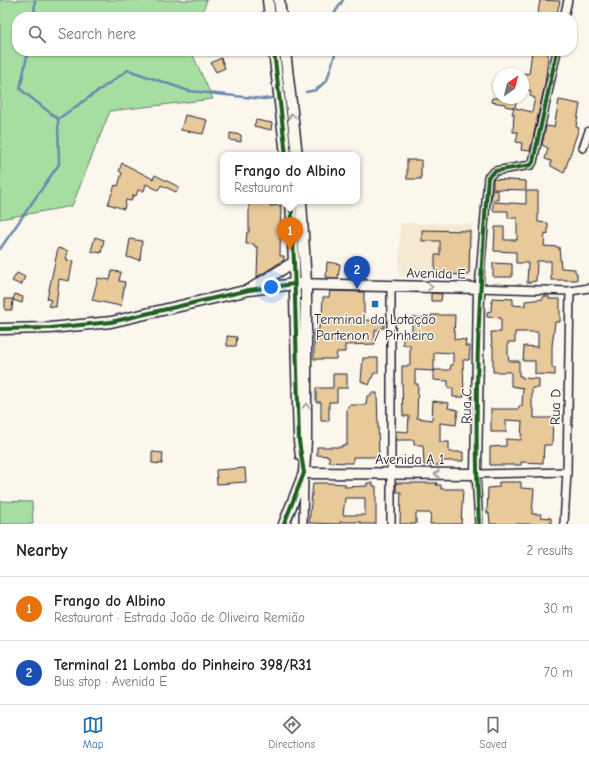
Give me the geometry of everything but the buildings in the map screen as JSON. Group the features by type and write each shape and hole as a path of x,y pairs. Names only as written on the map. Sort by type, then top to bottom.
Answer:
{"main road":[{"path":"268,0 269,12"},
{"path":"279,0 280,12"},
{"path":"275,56 286,152"},
{"path":"286,56 297,152"},
{"path":"291,204 299,441 304,473"},
{"path":"284,524 304,473 306,440 306,284 301,204"},
{"path":"294,262 302,266 306,284"},
{"path":"0,329 50,328 111,322 249,290 294,262"},
{"name":"Avenida E","path":"249,290 294,284 479,288"},
{"name":"Rua C","path":"476,474 479,288"},
{"name":"Avenida A 1","path":"304,473 476,474"}],"street":[{"path":"565,12 568,0"},
{"path":"479,288 488,177 495,171 531,165 533,162 556,56"},
{"path":"583,148 589,131"},
{"path":"391,287 391,524"},
{"name":"Avenida E","path":"479,288 570,290 589,288"},
{"name":"Rua D","path":"564,524 567,472 570,290"},
{"name":"Avenida A 1","path":"476,474 567,472"},
{"path":"303,524 304,473"},
{"name":"Rua C","path":"476,474 479,524"}],"shaded area":[{"path":"400,223 472,224 471,278 399,277"}],"green space":[{"path":"0,0 207,0 203,12 12,12 12,56 193,56 213,99 110,111 72,206 0,219"},
{"path":"0,501 32,502 33,524 0,524"}],"waterway":[{"path":"34,12 35,0"},
{"path":"335,12 343,0"},
{"path":"0,249 59,164 58,119 20,89 27,56"},
{"path":"306,92 316,90 327,80 334,56"},
{"path":"58,119 128,70 189,91 263,99 272,98"}],"cycle path":[{"path":"275,56 286,152"},
{"path":"479,524 477,481 478,350 488,177 495,171 531,165 533,162 556,56"},
{"path":"284,524 304,473 299,441 291,204"},
{"path":"0,329 50,328 111,322 249,290 294,284"}],"place":[{"name":"Frango do Albino","path":"290,250"},
{"name":"Terminal 21 Lomba do Pinheiro 398/R31","path":"357,289"},
{"name":"Terminal da Lotação Partenon / Pinheiro","path":"375,304"}]}
